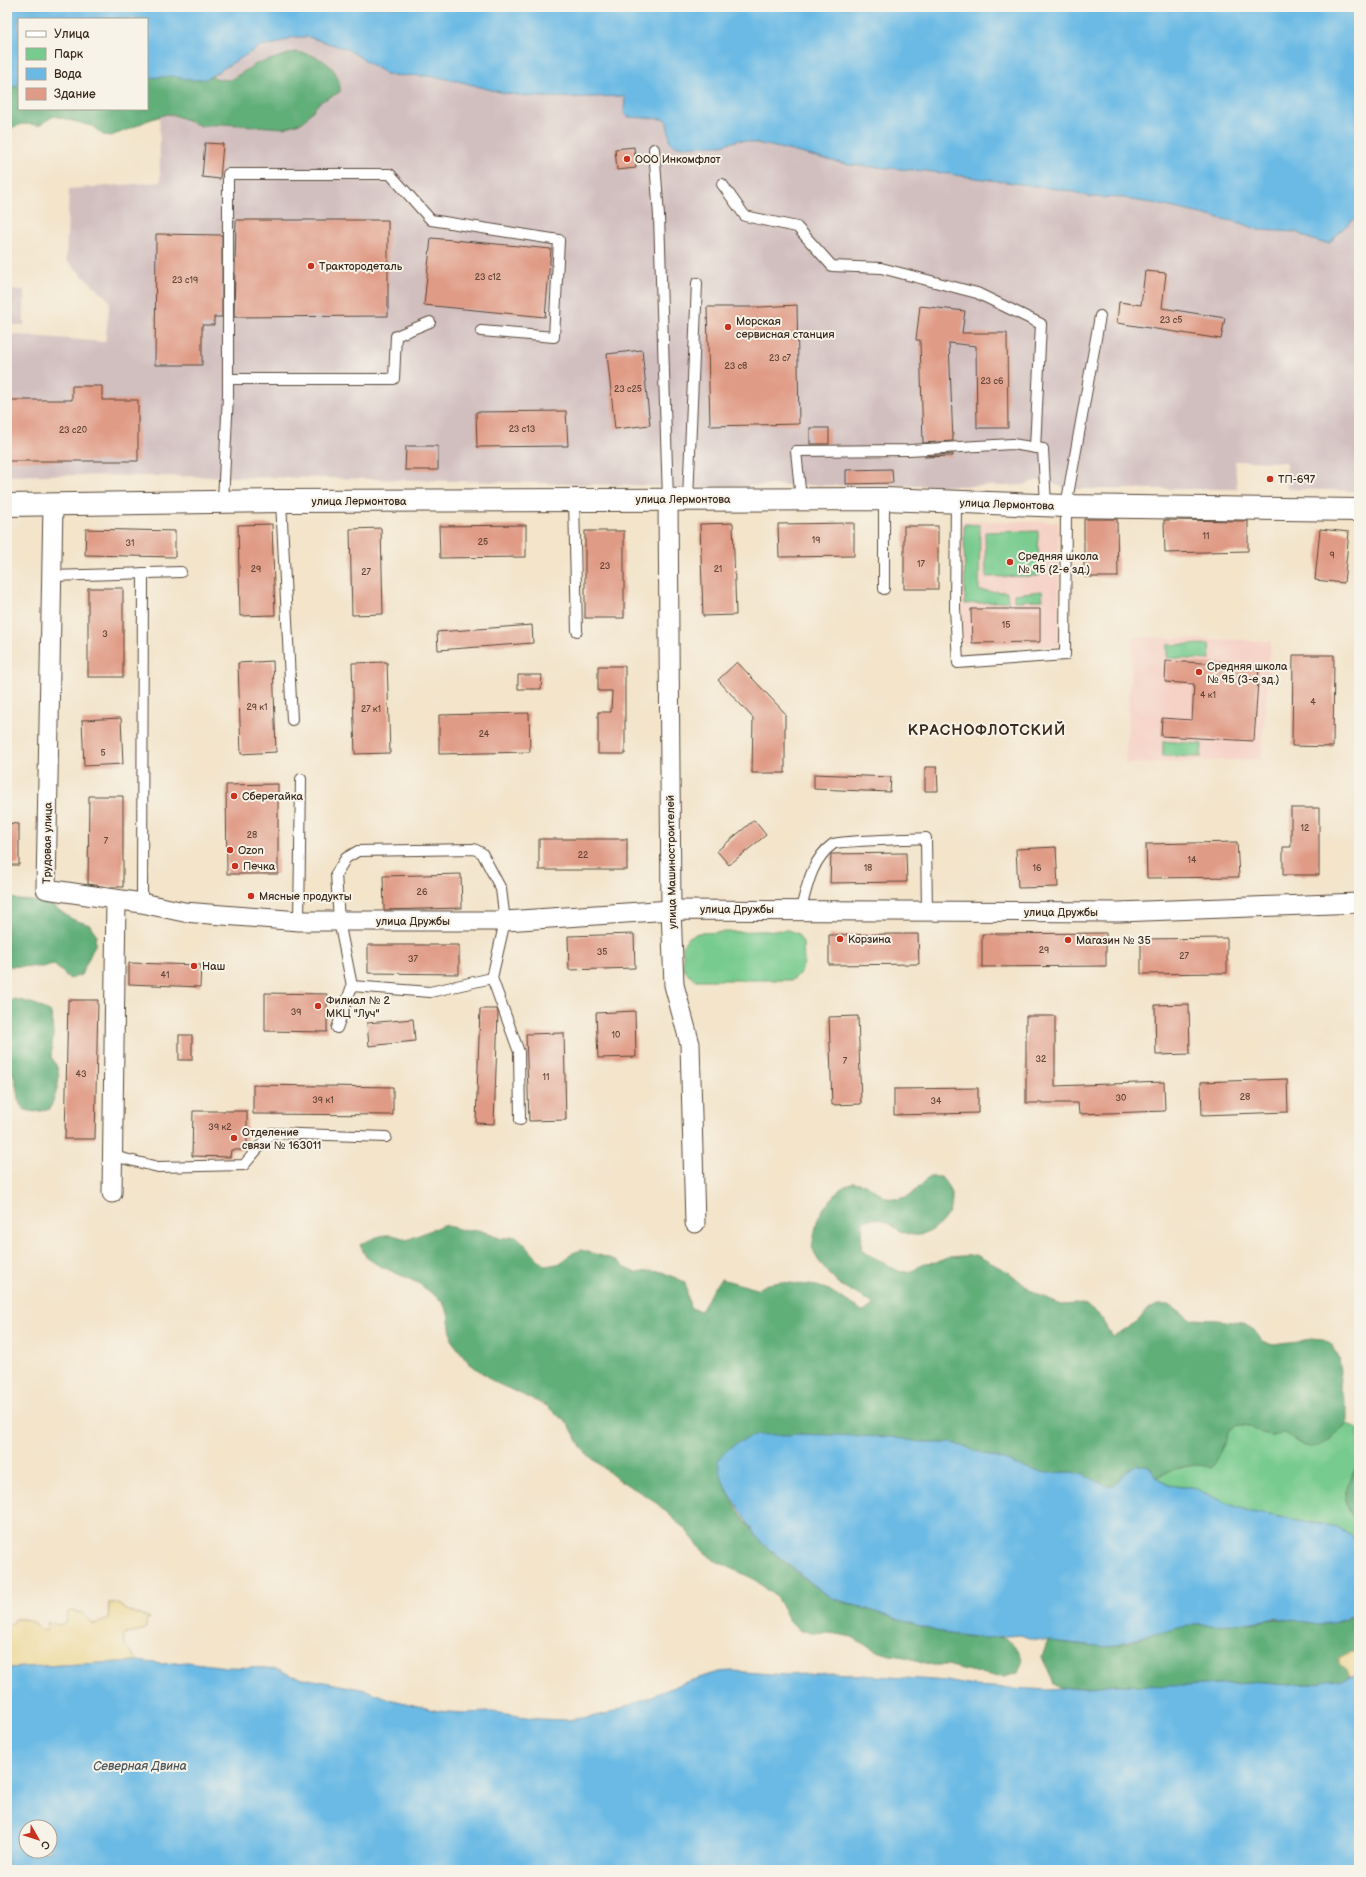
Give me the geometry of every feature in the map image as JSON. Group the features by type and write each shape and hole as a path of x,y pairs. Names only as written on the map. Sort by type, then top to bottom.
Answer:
{"street":[{"name":"улица Машиностроителей","path":"678,499 671,910 674,985 690,1044 695,1223"},
{"name":"улица Лермонтова","path":"7,505 281,501 801,499 1359,510"},
{"name":"Трудовая улица","path":"54,504 46,889 116,900"},
{"name":"улица Дружбы","path":"116,900 184,912 299,921 505,920 671,910 801,909 928,912 1119,912 1359,903"},
{"path":"112,1193 116,900"}],"lane":[{"path":"654,149 678,499"},
{"path":"223,502 228,379 228,174 390,174 430,220 559,240 554,337 482,331"},
{"path":"722,184 745,216 797,227 832,266 881,268 977,293 1041,324 1035,448"},
{"path":"678,499 697,283"},
{"path":"1056,505 1100,316"},
{"path":"228,379 394,379 396,336 430,322"},
{"path":"801,499 796,451 909,450 1012,444 1043,449 1056,505 1065,654 958,663 955,608 956,502"},
{"path":"574,500 577,631"},
{"path":"884,500 884,589"},
{"path":"281,501 292,720"},
{"path":"52,576 181,572"},
{"path":"142,573 142,904"},
{"path":"299,921 301,779"},
{"path":"801,909 808,880 820,857 835,843 926,838 928,912"},
{"path":"337,1028 352,986 339,921 336,874 346,858 358,851 474,849 482,853 502,889 505,920 492,978 519,1052 520,1120"},
{"path":"352,986 430,992 492,978"},
{"path":"113,1156 158,1167 244,1165 271,1133 386,1137"}],"shaded area":[{"path":"294,37 308,37 347,49 386,74 393,76 421,76 451,79 504,93 524,96 558,98 623,96 625,97 624,113 627,117 664,119 667,122 668,138 683,147 717,146 739,140 771,146 849,165 926,171 1071,191 1090,197 1125,198 1241,223 1259,230 1297,232 1310,239 1323,243 1330,243 1339,232 1359,215 1359,491 1287,489 1286,462 1235,461 1237,489 1078,489 1063,487 1038,480 1023,485 1008,486 767,485 676,488 667,486 330,478 50,475 7,476 7,334 105,342 110,301 66,260 69,189 160,182 159,76 217,73 261,46 275,44"},
{"path":"7,290 24,290 24,325 7,325"},
{"name":"Средняя школа № 95 (2-е зд.)","path":"961,521 1058,522 1059,646 962,645"},
{"name":"Средняя школа № 95 (3-е зд.)","path":"1133,637 1271,641 1261,759 1125,764"}],"green space":[{"path":"295,52 312,55 332,68 337,75 340,92 320,102 303,122 284,128 224,124 201,126 174,115 167,114 111,136 103,135 92,126 54,116 39,125 23,124 7,129 7,89 18,85 18,110 148,110 148,78 170,76 197,80 211,76 218,79 230,80 256,64"},
{"path":"964,524 980,525 979,591 1007,592 1008,601 965,604"},
{"path":"1038,531 1039,576 986,577 985,532"},
{"path":"1042,591 1043,600 1014,601 1014,594"},
{"path":"1209,644 1210,660 1167,658 1167,645"},
{"path":"1163,741 1202,744 1201,757 1163,756"},
{"path":"7,896 19,900 47,902 72,919 90,925 96,934 95,945 81,975 70,979 53,964 42,967 7,966"},
{"path":"789,930 798,934 803,943 804,963 800,974 792,980 696,980 688,975 683,966 683,945 688,937 698,933"},
{"path":"14,999 35,1004 51,1013 53,1034 51,1057 58,1070 59,1076 57,1089 50,1109 36,1112 27,1110 21,1106 18,1099 12,1072 7,1064 7,1003"},
{"path":"929,1177 941,1177 951,1192 952,1198 949,1212 940,1224 927,1233 914,1235 904,1232 878,1219 863,1221 861,1250 900,1272 913,1271 924,1263 937,1262 950,1257 976,1255 1010,1273 1029,1289 1051,1301 1062,1305 1076,1304 1088,1306 1098,1314 1113,1337 1138,1321 1146,1311 1157,1305 1169,1305 1191,1319 1242,1323 1254,1330 1262,1341 1273,1345 1298,1342 1310,1338 1323,1339 1333,1346 1339,1358 1341,1372 1339,1386 1347,1411 1347,1424 1323,1444 1317,1446 1305,1446 1284,1433 1272,1435 1260,1433 1250,1426 1237,1424 1228,1432 1224,1445 1212,1468 1197,1465 1184,1466 1157,1477 1149,1466 1127,1471 1114,1485 1107,1486 1071,1472 1047,1473 1022,1468 1010,1462 952,1443 926,1443 798,1434 773,1436 725,1486 742,1516 761,1541 791,1568 832,1598 942,1633 971,1637 1000,1637 1008,1640 1017,1648 1023,1660 1018,1673 1004,1677 989,1676 947,1665 933,1665 905,1657 890,1655 877,1651 852,1637 837,1634 800,1631 790,1621 776,1597 754,1579 714,1560 703,1551 685,1529 653,1500 616,1478 583,1450 569,1425 547,1406 494,1382 469,1363 452,1341 448,1313 442,1301 418,1283 378,1265 366,1257 360,1245 383,1235 400,1237 407,1240 443,1225 467,1231 479,1230 502,1239 516,1236 546,1266 562,1263 570,1254 581,1250 616,1260 626,1268 637,1273 650,1271 662,1272 685,1282 690,1308 701,1311 717,1283 721,1279 757,1289 767,1284 781,1282 817,1286 829,1290 864,1312 874,1304 837,1283 818,1260 812,1247 817,1221 823,1209 840,1189 853,1182 865,1184 886,1198 899,1199 911,1195"},
{"path":"1237,1424 1250,1426 1260,1433 1272,1435 1284,1433 1305,1446 1329,1441 1337,1431 1347,1424 1359,1428 1359,1459 1346,1500 1347,1508 1351,1516 1359,1524 1359,1542 1338,1527 1251,1512 1226,1503 1192,1487 1179,1487 1168,1484 1157,1477 1175,1469 1200,1464 1224,1445 1228,1432"},
{"path":"1359,1458 1359,1524 1351,1516 1347,1508 1346,1500 1349,1485"},
{"path":"1359,1611 1359,1652 1351,1652 1342,1665 1346,1668 1349,1677 1313,1684 1288,1685 1250,1682 1188,1686 1112,1685 1062,1689 1054,1684 1042,1657 1048,1640 1102,1646 1127,1643 1178,1627 1244,1624 1278,1619 1330,1623 1350,1618"}],"sand":[{"path":"109,1603 115,1603 128,1611 150,1618 146,1620 146,1628 138,1632 125,1634 123,1638 126,1646 138,1661 7,1668 7,1623 11,1624 15,1619 24,1619 32,1621 41,1630 47,1630 48,1622 59,1625 66,1622 67,1613 70,1611 82,1613 94,1624 108,1618"},
{"path":"1351,1652 1359,1652 1359,1674 1349,1677 1346,1668 1338,1663 1338,1658"}],"water":[{"path":"7,7 1359,7 1359,215 1339,232 1330,243 1323,243 1310,239 1297,232 1259,230 1241,223 1125,198 1090,197 1071,191 926,171 849,165 771,146 739,140 722,145 683,147 673,145 670,142 667,122 664,119 627,117 624,113 625,97 623,96 563,98 533,97 504,93 435,77 391,75 386,74 347,49 308,37 294,37 275,44 261,46 206,79 192,80 172,76 148,78 148,18 18,18 18,85 7,89"},
{"path":"798,1434 891,1437 926,1443 952,1443 1010,1462 1022,1468 1047,1473 1071,1472 1084,1475 1107,1486 1115,1485 1127,1471 1137,1464 1149,1466 1157,1477 1168,1484 1179,1487 1192,1487 1226,1503 1251,1512 1338,1527 1359,1542 1359,1611 1345,1619 1333,1623 1320,1624 1277,1618 1239,1624 1194,1625 1106,1647 1034,1639 1020,1635 985,1638 942,1633 832,1598 763,1544 754,1533 725,1486 720,1473 718,1460 731,1447 754,1436"},
{"name":"Северная Двина","path":"138,1661 162,1664 187,1662 226,1667 267,1668 281,1671 293,1676 366,1690 389,1699 438,1711 463,1713 492,1712 540,1719 567,1720 605,1715 686,1682 719,1672 732,1671 785,1675 834,1673 947,1681 973,1686 1049,1690 1112,1685 1188,1686 1250,1682 1288,1685 1313,1684 1359,1674 1359,1870 7,1870 7,1668"}],"building":[{"path":"205,143 223,144 220,179 202,177"},
{"path":"634,147 636,168 617,170 615,149"},
{"path":"236,220 388,220 388,316 234,317"},
{"path":"156,234 222,235 222,317 214,317 214,325 202,325 202,365 155,365"},
{"path":"431,238 551,249 545,317 424,305"},
{"path":"1145,271 1166,273 1162,308 1225,318 1221,339 1117,323 1119,302 1141,305"},
{"path":"797,305 799,424 710,426 707,307"},
{"path":"920,306 965,311 962,333 1007,333 1008,428 977,428 976,346 949,343 953,441 923,443 920,340 916,340"},
{"path":"642,350 650,425 615,429 607,354"},
{"path":"72,386 102,386 102,400 138,400 138,461 7,461 7,400 72,400"},
{"path":"566,411 568,446 477,447 476,412"},
{"path":"810,428 829,428 829,444 810,444"},
{"path":"406,446 438,446 438,470 405,470"},
{"path":"953,454 953,456 924,457 924,456"},
{"path":"892,469 893,483 846,484 846,470"},
{"path":"1084,519 1117,519 1118,577 1084,577"},
{"path":"1164,520 1248,521 1248,551 1165,553"},
{"path":"733,523 736,615 703,616 700,524"},
{"path":"854,523 854,556 779,557 778,524"},
{"path":"272,524 275,615 240,616 238,525"},
{"path":"526,525 526,557 440,558 439,526"},
{"path":"904,526 938,526 938,589 904,589"},
{"path":"381,528 383,614 352,615 350,529"},
{"path":"86,529 175,531 175,557 85,555"},
{"path":"1320,529 1349,532 1344,583 1315,580"},
{"path":"585,531 624,531 624,618 585,618"},
{"path":"88,588 123,588 123,677 88,677"},
{"path":"971,609 1040,609 1040,642 972,643"},
{"path":"532,625 533,643 438,650 437,632"},
{"path":"1293,655 1334,655 1333,747 1292,746"},
{"path":"273,661 276,752 241,754 238,663"},
{"path":"1166,661 1259,666 1254,741 1161,736 1162,718 1192,720 1194,684 1165,682"},
{"path":"387,662 390,753 355,754 352,663"},
{"path":"737,662 785,713 785,773 752,773 753,718 718,680"},
{"path":"598,666 625,666 625,754 598,754 598,712 611,712 612,691 598,691"},
{"path":"518,675 542,675 541,689 518,689"},
{"path":"529,713 530,752 439,754 439,715"},
{"path":"121,718 123,764 84,766 82,720"},
{"path":"925,767 937,767 938,791 925,791"},
{"path":"814,774 891,777 890,792 814,789"},
{"path":"278,784 278,874 227,874 226,785"},
{"path":"89,796 123,796 123,887 108,887 88,884"},
{"path":"1291,808 1319,808 1319,875 1283,875 1283,847 1291,847"},
{"path":"754,820 766,835 729,865 717,851"},
{"path":"7,823 19,824 19,865 7,865"},
{"path":"539,839 627,839 627,870 539,870"},
{"path":"1237,842 1239,877 1147,878 1146,844"},
{"path":"1056,847 1058,887 1018,888 1016,849"},
{"path":"906,853 907,882 830,883 831,854"},
{"path":"461,874 462,908 384,910 383,876"},
{"path":"1106,933 1106,966 982,967 982,934"},
{"path":"634,934 635,968 569,970 568,936"},
{"path":"918,934 919,964 829,965 829,935"},
{"path":"1227,938 1227,973 1141,974 1141,939"},
{"path":"368,945 459,945 459,974 368,973"},
{"path":"129,963 201,965 200,987 129,984"},
{"path":"265,993 327,994 327,1032 265,1031"},
{"path":"68,1000 98,1000 95,1139 65,1139"},
{"path":"1189,1004 1190,1054 1156,1055 1155,1005"},
{"path":"480,1009 497,1009 498,1013 494,1124 476,1123"},
{"path":"635,1011 636,1057 598,1058 596,1013"},
{"path":"858,1016 861,1104 832,1105 829,1017"},
{"path":"1026,1016 1055,1016 1055,1086 1164,1082 1165,1111 1079,1114 1078,1103 1026,1103"},
{"path":"413,1019 415,1041 369,1046 367,1023"},
{"path":"564,1033 566,1120 529,1121 526,1034"},
{"path":"179,1035 192,1035 192,1060 179,1060"},
{"path":"1287,1079 1288,1112 1202,1115 1201,1082"},
{"path":"253,1085 393,1087 393,1115 253,1114"},
{"path":"978,1088 978,1113 894,1115 894,1089"},
{"path":"193,1111 247,1111 247,1150 231,1150 230,1157 192,1156"}],"place":[{"name":"ООО Инкомфлот","path":"627,159"},
{"name":"Трактородеталь","path":"311,266"},
{"name":"Морская сервисная станция","path":"728,327"},
{"name":"ТП-697","path":"1270,479"},
{"name":"Средняя школа № 95 (2-е зд.)","path":"1010,562"},
{"name":"Средняя школа № 95 (3-е зд.)","path":"1199,672"},
{"name":"Сберегайка","path":"234,796"},
{"name":"Ozon","path":"230,850"},
{"name":"Печка","path":"235,866"},
{"name":"Мясные продукты","path":"251,896"},
{"name":"Корзина","path":"840,939"},
{"name":"Магазин № 35","path":"1068,940"},
{"name":"Наш","path":"194,966"},
{"name":"Филиал № 2 МКЦ \"Луч\"","path":"318,1006"},
{"name":"Отделение связи № 163011","path":"234,1138"}],"district":[{"name":"КРАСНОФЛОТСКИЙ","path":"987,730"}]}
